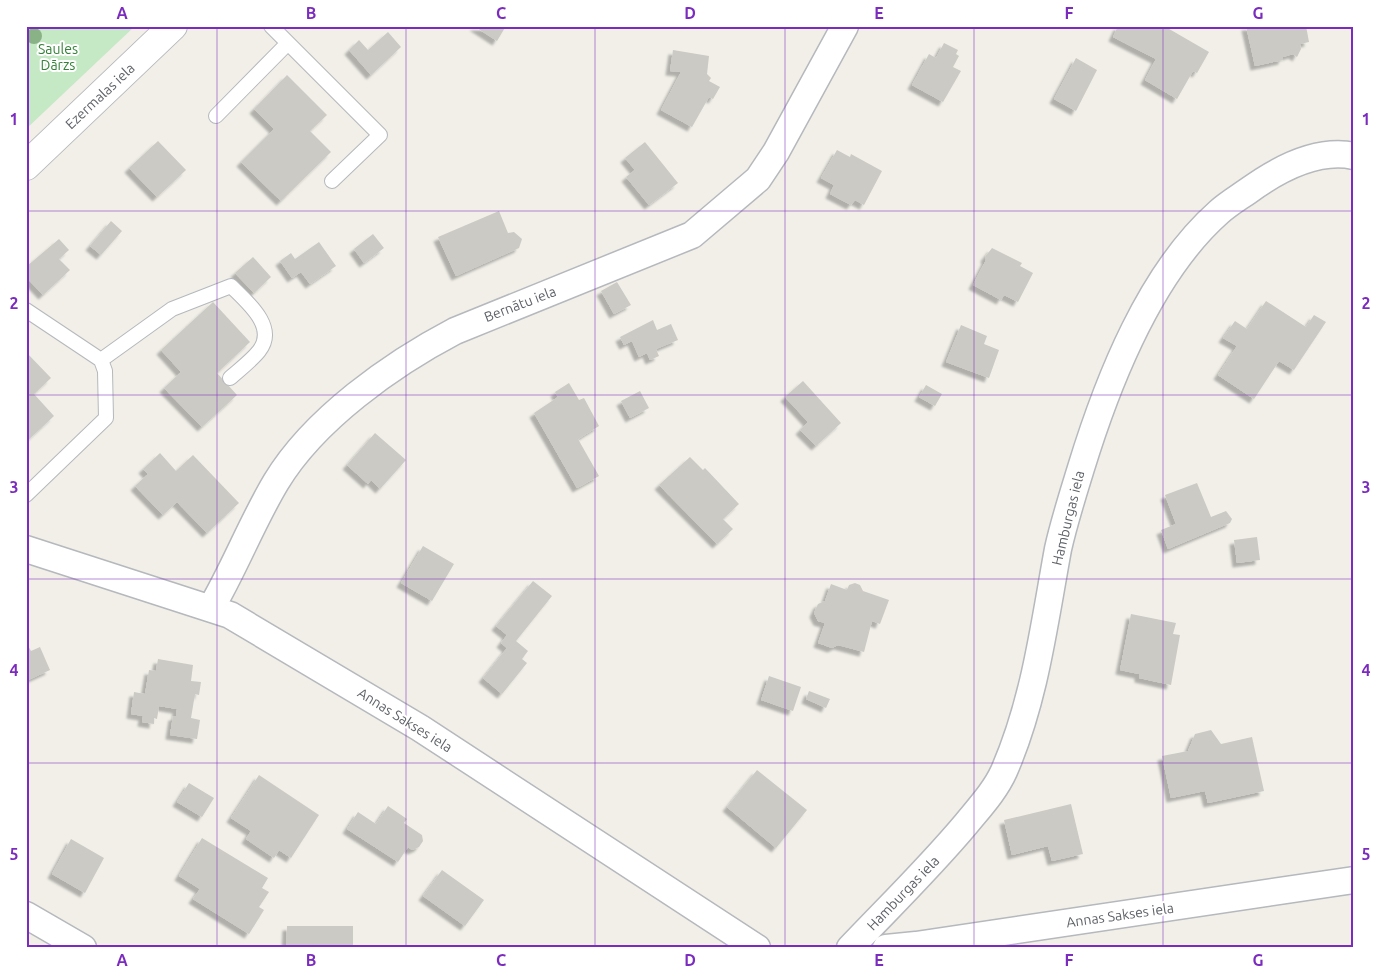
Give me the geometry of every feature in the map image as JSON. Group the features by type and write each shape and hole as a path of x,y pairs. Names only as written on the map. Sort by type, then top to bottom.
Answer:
{"street":[{"name":"Ezermalas iela","path":"26,166 174,26"},
{"name":"Bernātu iela","path":"212,608 277,481 308,442 330,419 389,370 422,348 455,330 692,236 758,179 776,152 845,26"},
{"name":"Hamburgas iela","path":"850,948 938,857 983,803 1002,775 1021,728 1035,679 1059,547 1096,419 1137,324 1162,282 1196,235 1214,217 1269,176 1293,164 1321,157 1354,156"},
{"name":"Annas Sakses iela","path":"26,548 230,615 420,728 756,948"},
{"name":"Annas Sakses iela","path":"886,948 1354,880"},
{"path":"26,915 83,948"}],"lane":[{"path":"271,26 380,135 332,181"},
{"path":"216,116 288,43"},
{"path":"101,360 172,309 231,286 259,314 265,335 260,350 230,378"},
{"path":"26,310 101,360 105,371 106,418 26,495"}],"green space":[{"name":"Saules Dārzs","path":"26,26 135,26 26,129"}],"building":[{"path":"474,26 506,26 497,41"},
{"path":"1118,26 1164,26 1209,52 1197,73 1193,71 1177,99 1145,80 1156,59 1113,37"},
{"path":"1246,26 1306,26 1309,42 1300,44 1301,49 1297,57 1293,54 1283,57 1283,60 1255,66"},
{"path":"388,32 401,47 371,75 349,50 359,40 368,50"},
{"path":"944,43 958,50 956,54 959,56 953,67 961,71 943,102 912,85 929,54 936,58"},
{"path":"673,50 709,56 707,74 711,78 709,81 720,87 713,99 709,97 692,127 661,110 681,72 670,71"},
{"path":"1076,58 1097,70 1076,111 1054,99"},
{"path":"287,75 327,115 310,131 331,152 281,201 241,162 274,129 254,109"},
{"path":"158,141 186,170 157,197 129,168"},
{"path":"645,142 678,183 649,205 626,177 635,170 625,158"},
{"path":"837,150 850,157 851,154 882,171 864,205 855,200 851,205 830,194 834,185 821,178"},
{"path":"499,211 508,233 514,232 522,239 519,248 456,276 438,237"},
{"path":"111,221 122,231 101,255 90,246"},
{"path":"373,234 384,248 364,263 354,249"},
{"path":"59,239 69,250 59,259 70,270 43,295 26,277 26,267"},
{"path":"319,242 336,266 310,284 301,272 292,278 280,261 291,253 295,259"},
{"path":"992,248 1022,263 1020,266 1033,273 1018,302 1004,295 1001,300 973,285 986,260 985,257"},
{"path":"253,257 271,277 254,293 235,273"},
{"path":"617,282 631,305 614,314 601,291"},
{"path":"1266,301 1306,327 1314,315 1326,322 1294,370 1279,361 1254,399 1218,375 1237,346 1223,338 1235,321 1247,329"},
{"path":"213,302 250,342 217,373 237,395 202,427 164,388 181,372 161,350"},
{"path":"653,320 657,330 671,324 678,340 656,349 659,356 650,360 647,353 639,357 632,341 624,345 620,337"},
{"path":"961,325 987,336 984,344 999,350 989,378 946,362"},
{"path":"26,352 51,378 34,394 54,416 26,442"},
{"path":"803,381 841,423 816,446 800,430 808,422 785,397"},
{"path":"569,383 579,400 584,398 599,426 578,439 599,476 577,488 534,413 558,397 555,392"},
{"path":"926,385 942,394 935,406 919,397"},
{"path":"640,391 649,408 630,418 621,401"},
{"path":"375,433 406,460 380,489 371,480 368,484 347,465"},
{"path":"160,453 176,471 193,455 239,503 207,533 177,502 163,515 135,486 148,474 143,469"},
{"path":"690,457 703,470 705,468 739,504 723,519 733,529 717,544 659,485"},
{"path":"1197,483 1211,517 1226,511 1232,519 1230,523 1168,549 1161,530 1176,524 1165,495"},
{"path":"1257,537 1260,560 1237,563 1234,540"},
{"path":"423,546 454,564 432,601 401,583"},
{"path":"533,581 552,596 516,641 528,651 522,659 527,663 502,694 483,678 507,648 501,643 507,635 496,626"},
{"path":"855,583 860,585 863,591 889,600 880,624 872,621 864,652 838,645 832,648 818,643 825,623 818,621 814,613 818,604 825,601 831,584 847,590 849,585"},
{"path":"1131,614 1176,623 1173,634 1180,635 1171,685 1139,678 1139,674 1120,670"},
{"path":"26,642 31,651 40,647 50,670 26,681"},
{"path":"158,659 193,665 191,681 201,682 199,695 195,694 191,718 200,720 197,739 170,735 173,716 176,716 177,709 159,706 157,719 154,718 154,724 142,722 143,716 131,714 134,692 145,694 149,670 156,671"},
{"path":"769,676 801,687 793,711 761,700"},
{"path":"809,691 830,699 826,708 806,699"},
{"path":"1211,730 1221,744 1252,737 1264,791 1208,803 1205,791 1171,798 1162,756 1188,751 1195,734"},
{"path":"757,770 807,810 776,848 727,807"},
{"path":"259,775 319,815 291,858 279,850 274,858 246,839 251,831 231,818"},
{"path":"189,783 214,798 202,817 177,802"},
{"path":"1071,804 1083,854 1052,861 1048,846 1012,855 1004,820"},
{"path":"388,806 407,819 404,823 422,835 423,841 419,847 412,850 408,847 398,862 347,829 358,812 376,824"},
{"path":"202,838 268,878 262,888 269,892 259,907 264,910 249,934 193,899 200,889 179,876"},
{"path":"71,839 104,858 85,893 52,874"},
{"path":"442,870 484,900 465,926 423,896"},
{"path":"287,926 353,926 353,948 286,948"}]}
